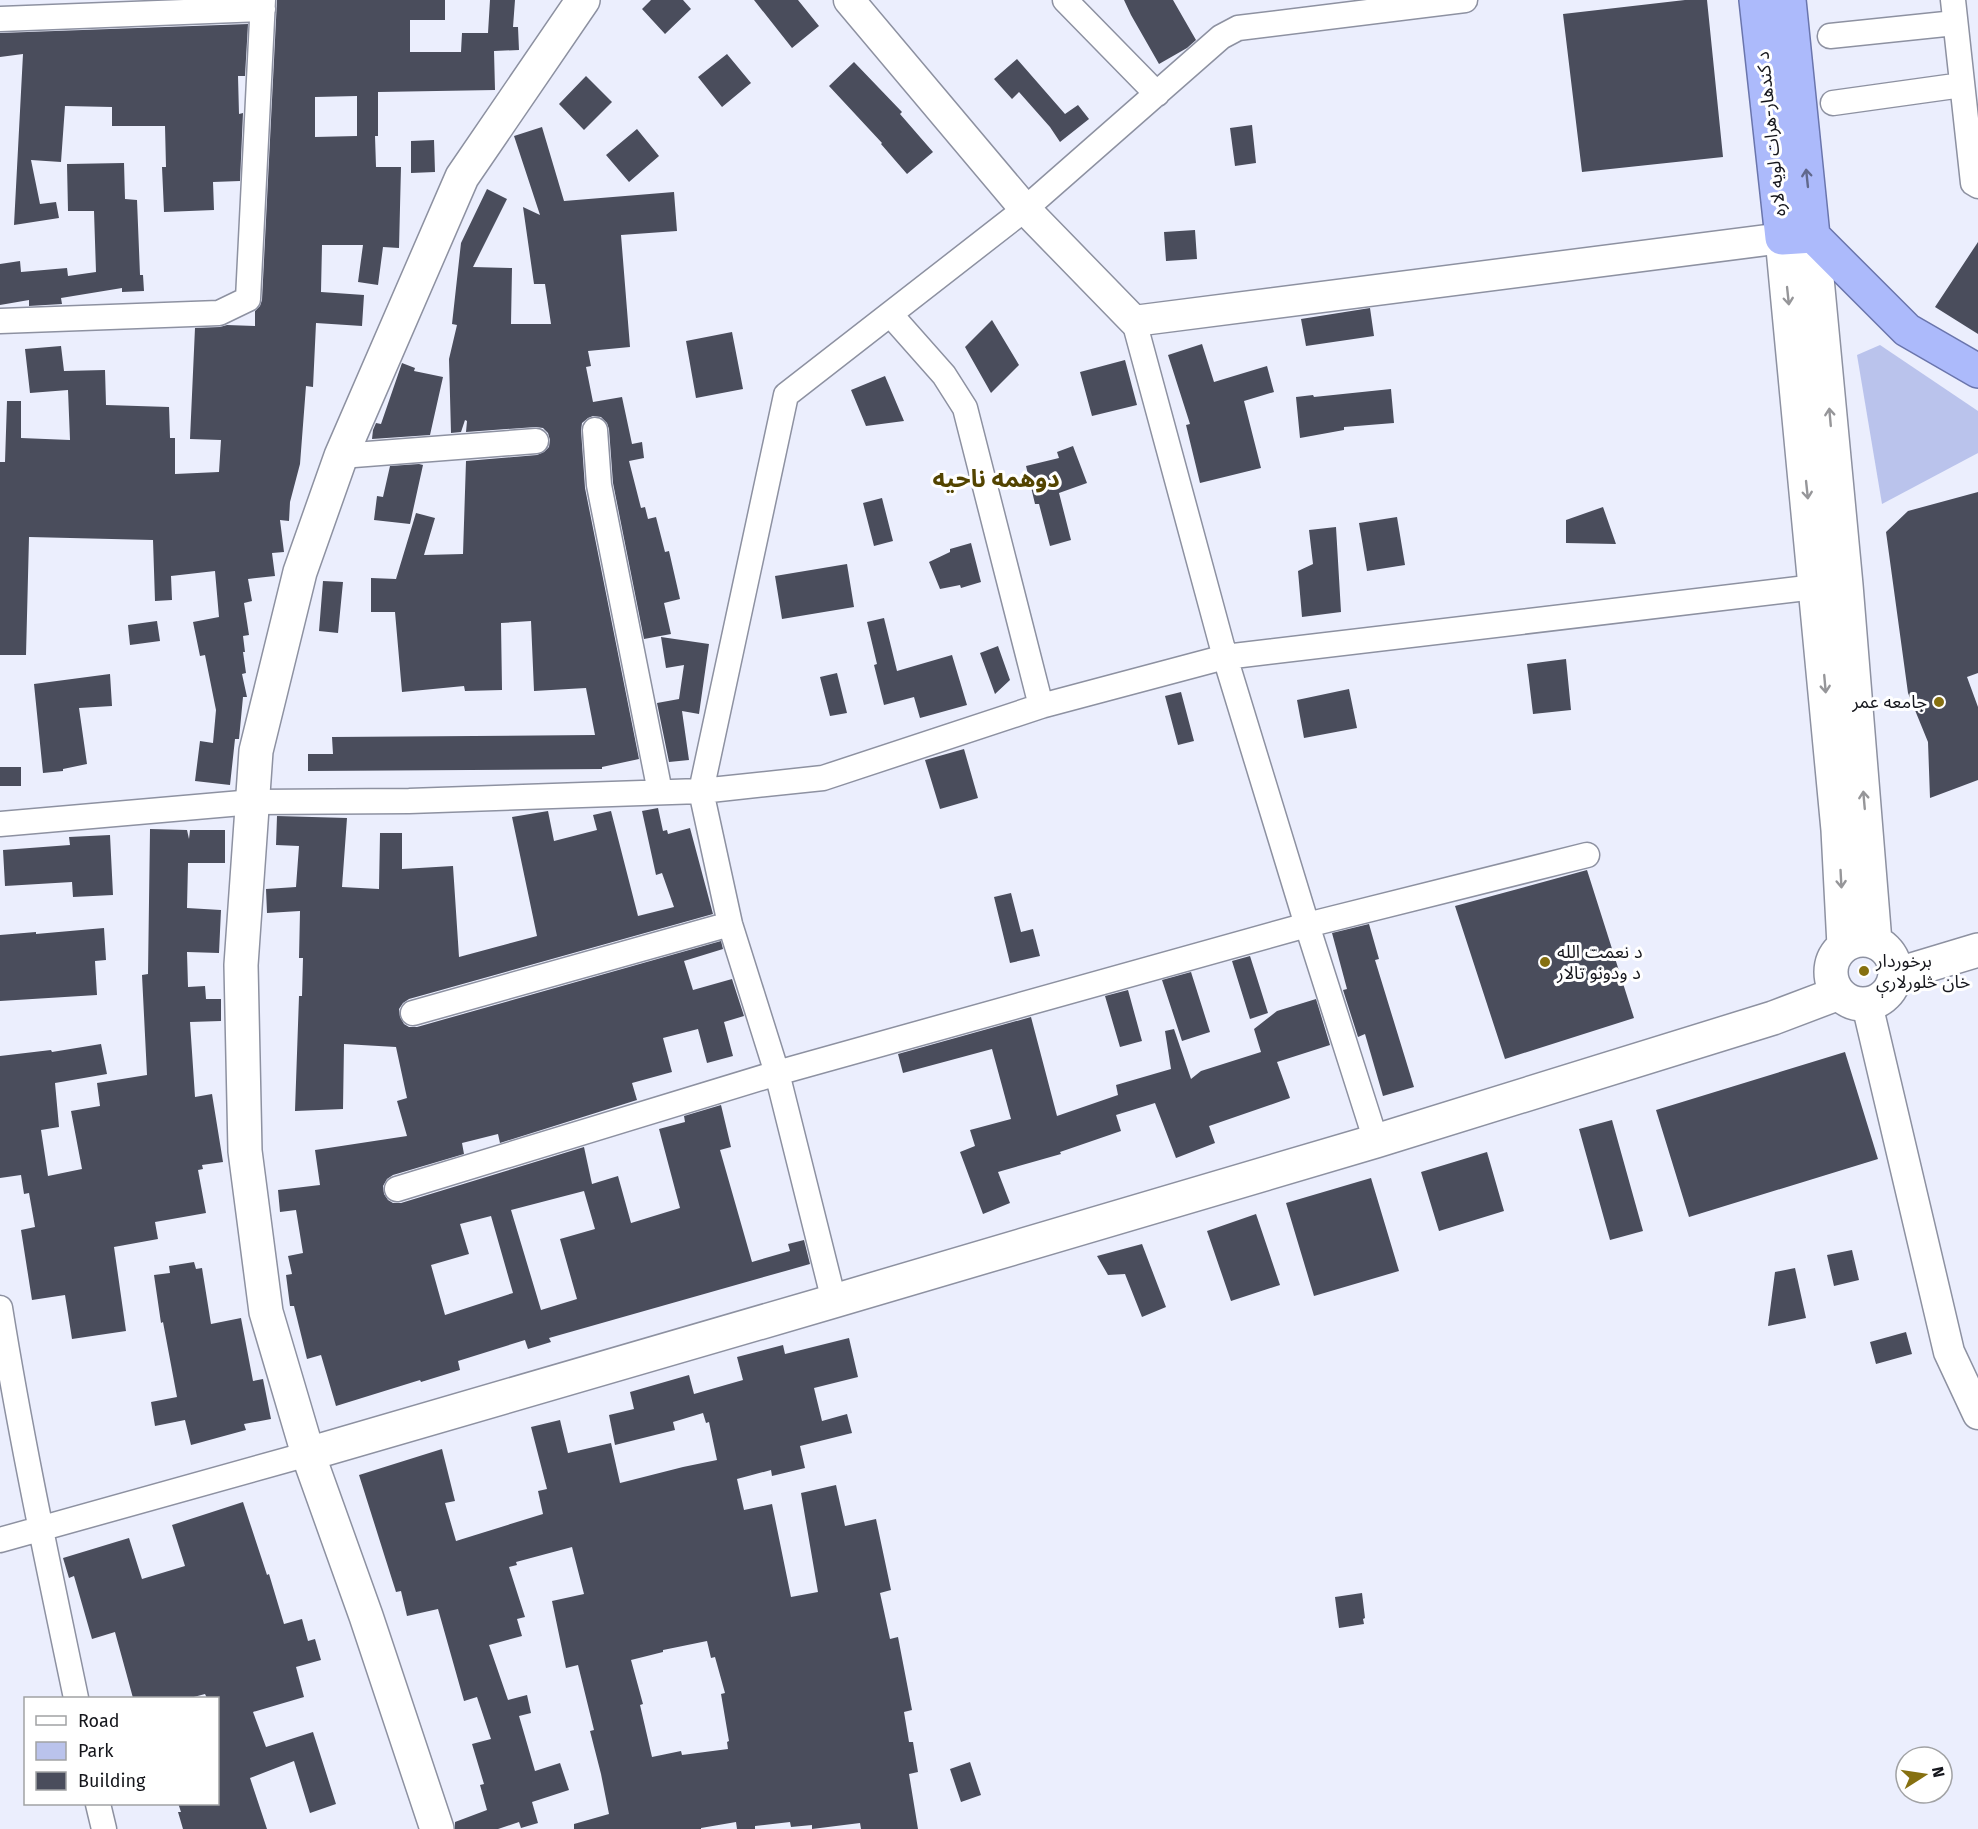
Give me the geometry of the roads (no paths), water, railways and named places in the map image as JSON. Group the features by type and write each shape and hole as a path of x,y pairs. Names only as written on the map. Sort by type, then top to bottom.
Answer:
{"highway":[{"name":"د کندهار-هرات لويه لاره","path":"1756,0 1798,237"},
{"name":"د کندهار-هرات لويه لاره","path":"1789,0 1798,237"},
{"path":"1798,237 1907,330 1978,371"}],"main road":[{"path":"437,1829 366,1616 308,1454 266,1312 245,1150 241,964 256,751 300,572 341,456 462,177 583,0"},
{"path":"1798,237 1831,586 1838,830 1859,944"},
{"path":"308,1454 1376,1141 1773,1018 1853,998 1877,1001 1892,986 1895,975 1895,965 1884,947 1859,944 1837,953 1832,963 1833,984 1853,998"},
{"path":"1895,975 1978,950"}],"street":[{"path":"849,0 1025,209 1134,321 1225,657 1376,1141"},
{"path":"1065,0 1157,94"},
{"path":"834,1301 777,1073 730,924 701,791 786,395 1025,209 1221,37 1238,28 1465,0"},
{"path":"0,19 263,4 248,298 219,313 0,321"},
{"path":"1830,36 1954,11 1973,183 1978,186"},
{"path":"1833,103 1962,85"},
{"path":"1134,321 1798,237"},
{"path":"890,314 944,375 965,408 1041,706"},
{"path":"595,430 599,485 660,792"},
{"path":"341,456 536,441"},
{"path":"0,824 253,802 409,801 701,791 823,778 1041,706 1225,657 1831,586"},
{"path":"397,1189 777,1073 1307,925 1587,855"},
{"path":"413,1013 730,924"},
{"path":"1853,998 1949,1353 1978,1414"},
{"path":"0,1308 40,1529 76,1697"},
{"path":"0,1540 308,1454"},
{"path":"98,1805 104,1829"}],"place":[{"name":"جامعه عمر","path":"1939,702"},
{"name":"د نعمت الله د ودونو تالار","path":"1545,962"},
{"name":"برخوردار خان څلورلارې","path":"1864,971"}],"district":[{"name":"دوهمه ناحیه","path":"996,479"}]}
